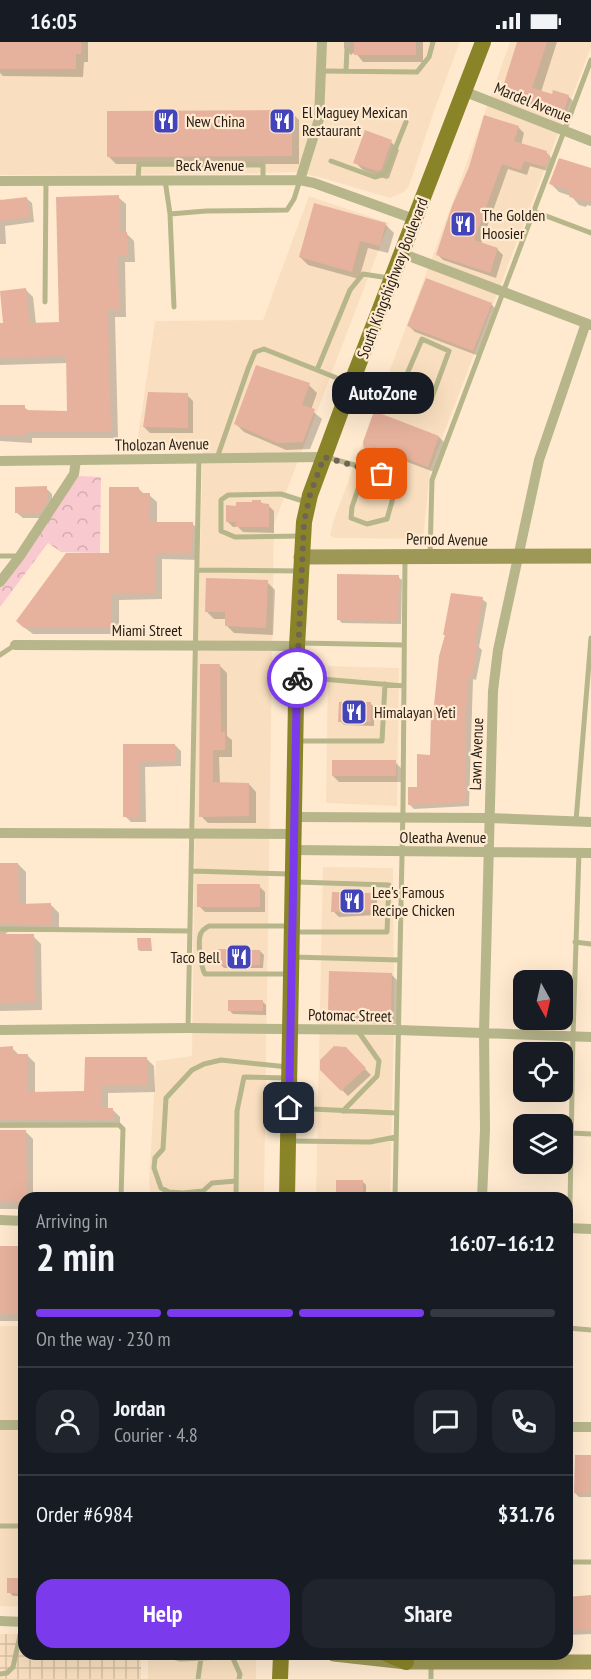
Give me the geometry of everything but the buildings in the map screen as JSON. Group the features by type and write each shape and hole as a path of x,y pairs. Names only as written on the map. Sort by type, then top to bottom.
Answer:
{"main road":[{"name":"South Kingshighway Boulevard","path":"287,1192 297,677 303,536 309,502 324,457 390,279 483,42"},
{"path":"280,1679 281,1660"}],"street":[{"path":"300,180 319,119 322,42"},
{"name":"Mardel Avenue","path":"463,91 591,141"},
{"name":"Beck Avenue","path":"0,181 300,180 414,219"},
{"path":"401,253 589,324"},
{"name":"Lawn Avenue","path":"482,1192 488,818 493,692 498,650 539,460 589,324"},
{"name":"Tholozan Avenue","path":"0,461 324,457"},
{"path":"0,582 20,556 74,474 76,460"},
{"name":"Pernod Avenue","path":"301,564 405,556 518,558 591,556"},
{"name":"Miami Street","path":"15,645 298,645"},
{"name":"Oleatha Avenue","path":"0,833 294,834 402,818 488,818 591,822"},
{"name":"Oleatha Avenue","path":"294,834 401,852 591,853"},
{"name":"Potomac Street","path":"0,1030 188,1028 398,1030 591,1037"},
{"path":"0,1220 18,1221"},
{"path":"573,1228 591,1229"},
{"path":"0,1425 18,1425"},
{"path":"573,1427 591,1427"},
{"path":"0,1621 18,1622"},
{"path":"416,1660 431,1663 463,1660"},
{"path":"513,1660 591,1662"}],"lane":[{"path":"322,71 417,72 429,57 433,42"},
{"path":"346,71 347,49"},
{"path":"430,556 432,480 591,60"},
{"path":"331,161 375,177 386,174 406,122"},
{"path":"138,180 139,164 263,165 263,180"},
{"path":"165,180 170,214 174,307"},
{"path":"170,214 287,210 294,199 300,180"},
{"path":"45,302 46,181"},
{"path":"533,211 591,233"},
{"path":"317,370 350,290 363,274 390,279"},
{"path":"217,458 255,351 264,350 317,370 401,388 431,400 449,351 422,339 401,388"},
{"path":"324,457 365,468 398,480 387,519 367,524 351,518 352,507 365,468"},
{"path":"188,1028 199,458"},
{"path":"303,536 235,537 221,531 221,500 228,495 281,494 309,502"},
{"path":"0,556 20,556"},
{"path":"395,1192 405,556"},
{"path":"198,570 301,564"},
{"path":"576,821 591,638"},
{"name":"Miami Street","path":"0,655 15,645"},
{"path":"298,645 404,645"},
{"path":"297,677 404,686"},
{"path":"296,741 382,741 385,684"},
{"path":"571,1114 579,852"},
{"path":"192,871 346,884 389,885 387,932 209,926 201,933 200,939 201,964 205,974 399,960"},
{"path":"0,929 190,931"},
{"path":"575,942 591,944"},
{"path":"343,1111 377,1077 379,1061 357,1030"},
{"path":"169,1192 161,1188 154,1168 155,1158 163,1149 166,1098 192,1070 221,1060 290,1072"},
{"path":"236,1192 237,1111 244,1077 290,1072"},
{"path":"289,1108 396,1113"},
{"path":"0,1125 119,1125 123,1129 121,1192"},
{"path":"573,1133 591,1134"},
{"path":"288,1141 370,1142 396,1137"},
{"path":"569,1192 570,1174"},
{"path":"193,1192 203,1191 212,1183 236,1181"},
{"path":"573,1328 591,1330"},
{"path":"0,1526 18,1526"},
{"path":"573,1562 591,1562"},
{"path":"0,1674 7,1673 13,1667 18,1647"},
{"path":"198,1679 201,1660"},
{"path":"232,1660 240,1674 239,1679"},
{"path":"431,1663 431,1679"}],"shaded area":[{"path":"0,42 460,42 409,186 404,192 390,198 319,177 292,172 0,175"},
{"path":"510,42 591,42 591,47 430,470 423,539 334,538 330,535 333,522"},
{"path":"309,196 389,223 274,524 264,1192 150,1192 156,1061 192,1056 197,664 203,443 137,444 155,321 263,320"},
{"path":"328,666 399,668 397,806 326,803"},
{"path":"323,867 393,868 394,1020 390,1192 316,1192"},
{"path":"0,1326 18,1326 18,1607 0,1606"},
{"path":"0,1634 18,1634 18,1660 141,1660 141,1679 0,1679"},
{"path":"148,1660 256,1660 256,1679 148,1679"}],"green space":[{"path":"79,476 101,477 100,553 61,552 48,543 0,607 0,586"}],"way so far":[{"path":"297,678 304,522 310,495 324,457 382,474"}],"place":[{"name":"New China","path":"166,121"},
{"name":"El Maguey Mexican Restaurant","path":"282,121"},
{"name":"The Golden Hoosier","path":"463,224"},
{"name":"AutoZone","path":"382,474"},
{"name":"Himalayan Yeti","path":"354,712"},
{"name":"Lee's Famous Recipe Chicken","path":"352,901"},
{"name":"Taco Bell","path":"239,957"}],"route":[{"path":"289,1108 297,678"}]}
